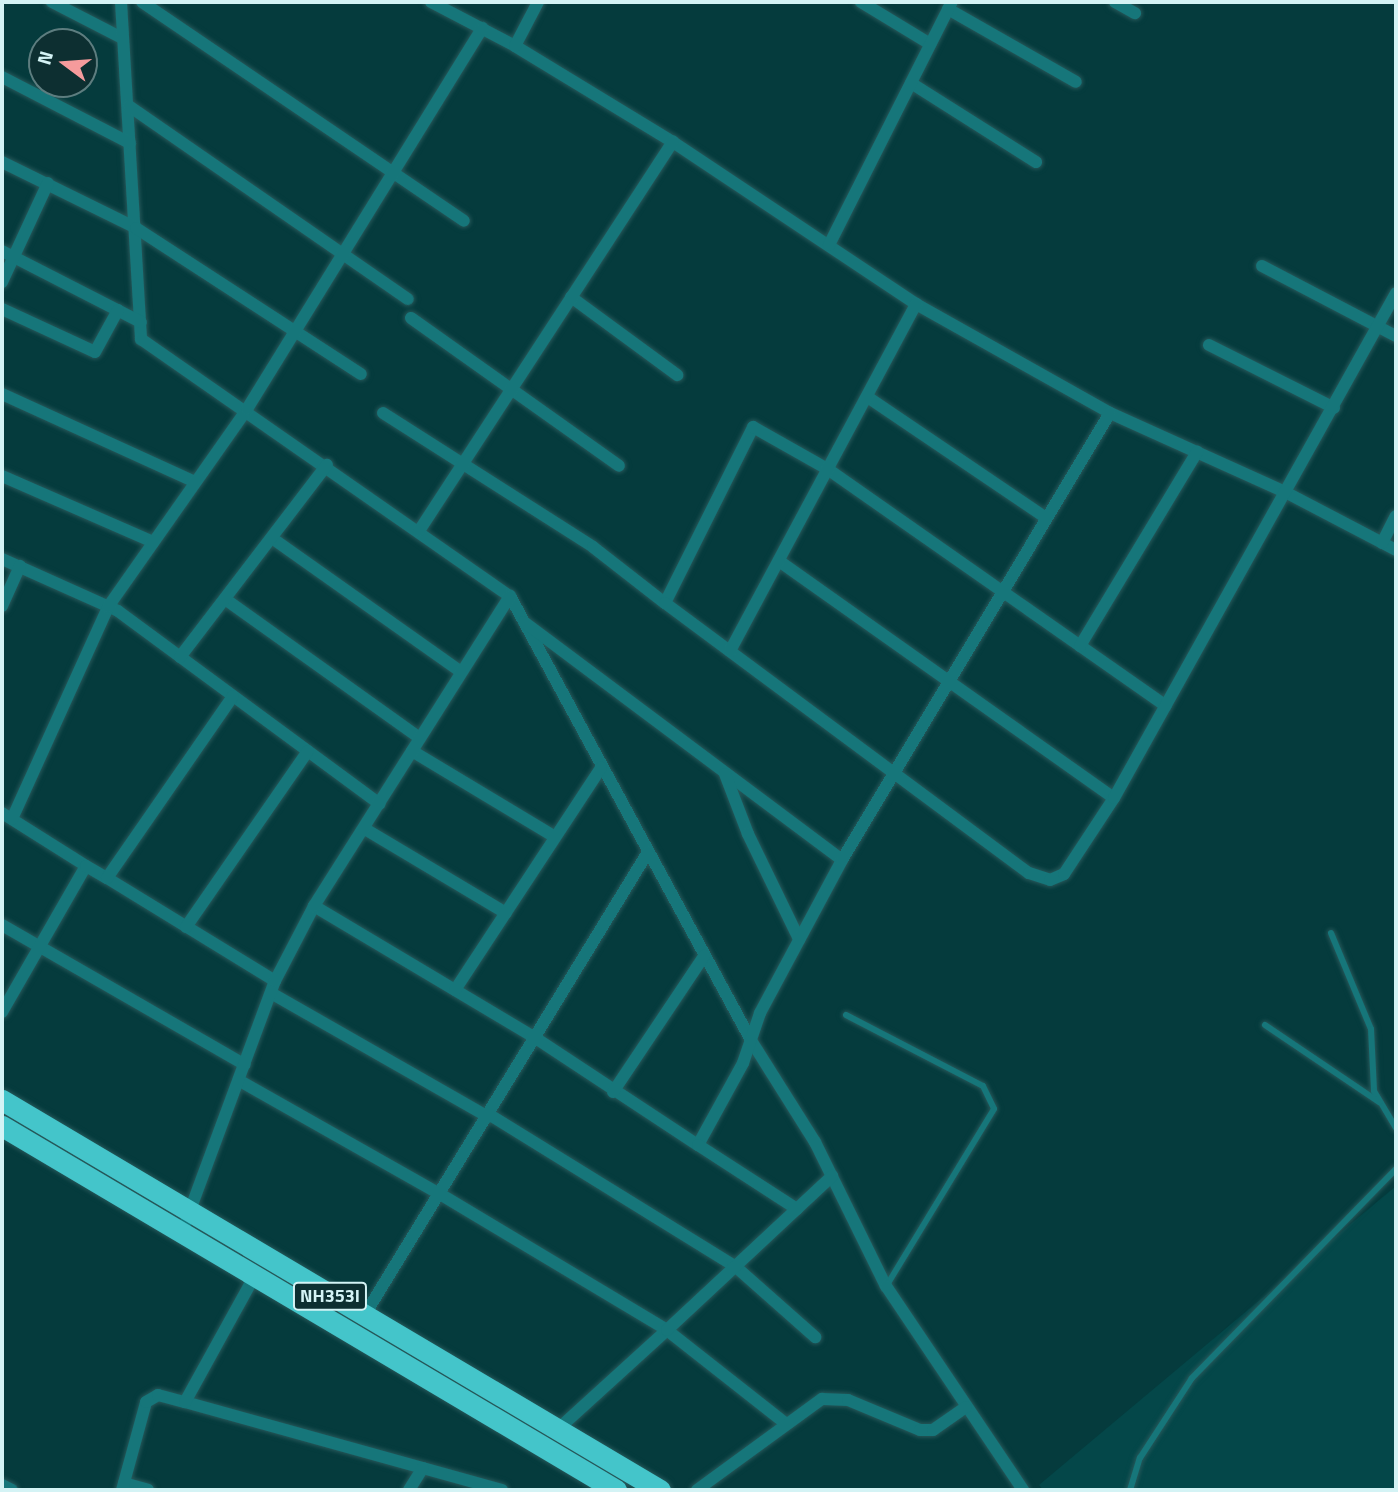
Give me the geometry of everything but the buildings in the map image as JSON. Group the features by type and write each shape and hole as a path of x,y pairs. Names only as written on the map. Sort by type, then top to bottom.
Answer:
{"highway":[{"name":"NH353I","path":"2,1100 187,1223 254,1275 616,1490"},
{"name":"NH353I","path":"2,1126 364,1316 660,1490"}],"street":[{"path":"52,2 121,37"},
{"path":"121,2 141,339 247,409 510,596 704,956 832,1176 886,1286 1023,1490"},
{"path":"142,2 394,169 464,221"},
{"path":"431,2 515,46 673,142 916,304 1110,413 1287,493 1396,550"},
{"path":"515,46 538,2"},
{"path":"861,2 930,44"},
{"path":"1115,2 1135,13"},
{"path":"829,245 950,5 1076,82"},
{"path":"482,28 247,409 108,607 7,816 186,926 273,987 736,1267 815,1337"},
{"path":"2,77 130,143"},
{"path":"911,83 1036,162"},
{"path":"129,106 408,299"},
{"path":"419,531 673,142"},
{"path":"2,162 136,228 296,329 361,374"},
{"path":"2,282 7,254 48,183"},
{"path":"7,254 141,322"},
{"path":"1262,266 1396,336"},
{"path":"383,413 462,466 593,547 1029,873 1050,880 1064,874 1114,798 1287,493 1396,293"},
{"path":"571,297 677,375"},
{"path":"730,651 869,398 916,304"},
{"path":"2,309 95,352 118,310"},
{"path":"411,318 620,466"},
{"path":"1209,345 1334,408"},
{"path":"2,394 195,482"},
{"path":"869,398 1045,517"},
{"path":"698,1145 752,1042 760,1013 842,860 1045,517 1110,413"},
{"path":"665,603 754,427 829,470 1166,706"},
{"path":"1080,646 1197,452"},
{"path":"180,657 327,466"},
{"path":"2,475 153,542"},
{"path":"1382,543 1396,516"},
{"path":"272,538 460,671"},
{"path":"2,559 108,607 380,804"},
{"path":"779,561 1114,798"},
{"path":"2,606 20,566"},
{"path":"187,1223 273,987 314,906 365,829 460,671 510,596"},
{"path":"225,599 420,738"},
{"path":"521,620 842,860"},
{"path":"107,878 233,696"},
{"path":"186,926 308,751"},
{"path":"412,751 555,837"},
{"path":"455,990 601,768"},
{"path":"725,772 748,834 799,939"},
{"path":"365,829 506,913"},
{"path":"364,1316 537,1039 648,852"},
{"path":"2,1012 86,866"},
{"path":"314,906 537,1039 613,1092 797,1209"},
{"path":"2,925 245,1065"},
{"path":"613,1092 704,956"},
{"path":"240,1081 440,1194 667,1330 785,1423"},
{"path":"557,1430 832,1176"},
{"path":"185,1402 254,1275"},
{"path":"148,1490 123,1487 148,1399 158,1395 502,1490"},
{"path":"697,1490 785,1423 832,1397 920,1430 933,1430 966,1407"},
{"path":"409,1490 423,1468"},
{"path":"2,1485 12,1490"}],"lane":[{"path":"1331,933 1371,1029 1372,1082 1380,1103 1396,1128"},
{"path":"846,1015 982,1086 994,1109 886,1286"},
{"path":"1265,1025 1380,1103"},
{"path":"1130,1490 1140,1458 1192,1378 1396,1169"}],"shaded area":[{"path":"1396,1186 1396,1490 1043,1490 1039,1485"}]}
